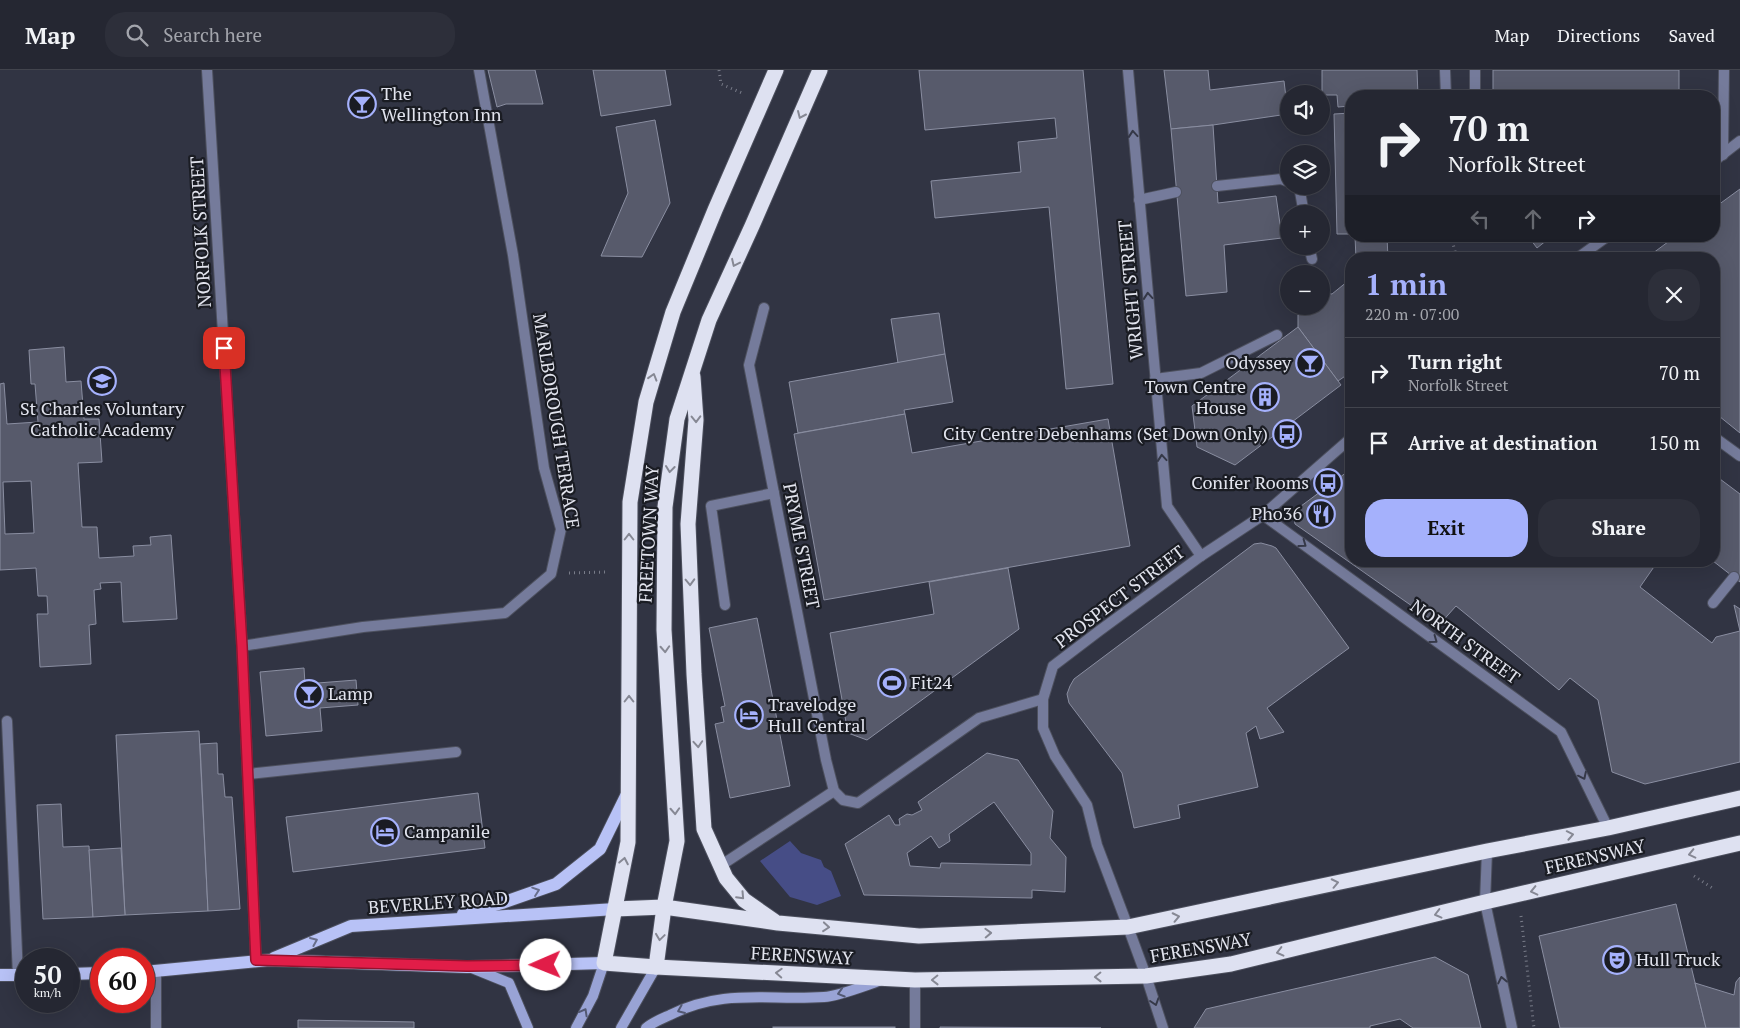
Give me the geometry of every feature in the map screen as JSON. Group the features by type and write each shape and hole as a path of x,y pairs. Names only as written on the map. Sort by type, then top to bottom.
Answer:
{"highway":[{"name":"FREETOWN WAY","path":"604,963 628,842 630,502 646,402 673,312 776,70"},
{"name":"FREETOWN WAY","path":"656,968 664,907 677,840 664,630 666,508 677,419 709,320 820,70"},
{"path":"692,371 696,420 688,524 694,674 704,829 726,878 744,900 778,923"},
{"name":"FERENSWAY","path":"615,909 664,907 778,923 919,936 1128,927 1487,851 1608,828 1740,798"},
{"name":"FERENSWAY","path":"604,963 656,968 915,980 1146,976 1231,964 1485,902 1740,843"}],"main road":[{"path":"439,920 502,903 556,884 600,849 629,789"},
{"name":"BEVERLEY ROAD","path":"263,960 352,926 615,909"},
{"name":"BEVERLEY ROAD","path":"155,971 263,960 467,966 604,963"},
{"path":"0,975 15,976"}],"street":[{"name":"NORFOLK STREET","path":"208,70 248,774 263,960"},
{"name":"MARLBOROUGH TERRACE","path":"479,70 514,255 544,468 561,529 551,574"},
{"name":"WRIGHT STREET","path":"1128,70 1167,506 1201,556"},
{"path":"1445,70 1446,90"},
{"path":"1475,70 1475,90"},
{"path":"1723,155 1724,70"},
{"path":"1720,157 1740,142"},
{"path":"1217,186 1280,179"},
{"path":"1139,200 1176,192"},
{"path":"1586,252 1600,242"},
{"path":"1311,255 1312,259"},
{"name":"PRYME STREET","path":"764,308 749,365 826,760 834,791"},
{"path":"1155,378 1201,373 1277,335"},
{"path":"1720,441 1740,456"},
{"name":"PROSPECT STREET","path":"1163,1028 1098,845 1087,805 1055,756 1043,728 1043,699 1053,666 1201,556 1263,516 1345,443"},
{"path":"725,605 711,506 774,493"},
{"name":"NORTH STREET","path":"1263,516 1561,732 1608,828"},
{"path":"242,646 363,627 505,613 551,574"},
{"path":"1713,603 1734,577"},
{"path":"720,866 834,791 843,800 858,803 979,718 1043,699"},
{"path":"7,721 20,948"},
{"path":"248,774 456,752"},
{"path":"1487,851 1485,902 1512,1028"},
{"path":"576,1028 593,996 604,963"},
{"path":"467,966 509,983 528,1028"},
{"path":"621,1028 656,968"},
{"path":"646,1028 685,1007 720,998 764,996 826,997 888,979"},
{"path":"915,980 915,1028"},
{"path":"154,1013 156,1028"}],"path":[{"path":"719,70 721,84 762,102"},
{"path":"551,574 629,571"},
{"path":"1529,892 1520,913 1534,1028"}],"shaded area":[{"path":"790,841 801,853 821,860 824,867 831,871 841,896 817,905 790,897 760,861"}],"building":[{"path":"488,70 535,70 543,104 506,104 497,107"},
{"path":"593,70 665,70 671,105 601,116"},
{"path":"919,70 1083,70 1113,384 1066,389 1049,207 935,218 931,181 1021,172 1018,142 1057,138 1055,118 925,130"},
{"path":"1164,70 1208,70 1210,90 1284,81 1284,85 1280,85 1280,115 1171,129"},
{"path":"1322,70 1417,70 1418,90 1345,90 1345,106 1338,107 1337,95 1330,95 1330,85 1322,85"},
{"path":"1493,70 1679,70 1679,90 1493,90"},
{"path":"1345,113 1345,234 1337,234 1334,114"},
{"path":"655,120 670,203 642,257 601,256 628,193 616,127"},
{"path":"1213,125 1218,203 1276,196 1280,238 1224,245 1227,292 1186,296 1171,129"},
{"path":"1740,189 1740,433 1720,417 1720,252 1654,252 1668,242 1720,242 1720,204"},
{"path":"1355,242 1387,242 1388,252 1356,252"},
{"path":"1532,242 1544,242 1537,248"},
{"path":"1345,283 1345,376 1338,381 1298,327 1298,315 1330,315 1330,294"},
{"path":"939,313 945,354 898,363 891,319"},
{"name":"Town Centre House","path":"1298,327 1341,385 1235,465 1197,447 1192,406"},
{"path":"64,347 66,382 81,381 84,419 99,419 102,462 78,463 82,527 97,527 99,558 134,556 133,546 151,545 150,537 171,535 177,619 123,622 121,582 100,583 101,589 94,590 96,624 89,625 91,664 40,667 37,614 48,614 47,596 38,596 36,568 0,570 0,384 4,383 7,424 38,422 35,384 31,384 29,350","holes":["31,481 34,533 5,534 3,482"]},
{"path":"945,354 953,402 904,410 905,414 798,433 789,382"},
{"path":"905,414 912,453 1108,419 1130,546 824,600 794,434"},
{"path":"1345,473 1345,559 1295,524 1293,512"},
{"path":"1720,479 1740,494 1740,582 1720,566"},
{"path":"1261,543 1276,548 1349,648 1267,708 1284,732 1260,739 1256,726 1246,733 1258,787 1178,805 1180,818 1134,828 1122,773 1069,703 1067,694 1070,686 1074,679 1254,544"},
{"path":"1356,567 1654,567 1640,587 1712,643 1716,637 1740,631 1740,762 1645,784 1612,772 1598,700 1570,678 1559,690 1456,606 1439,625"},
{"name":"Fit24","path":"1008,568 1019,629 867,740 848,733 830,633 934,614 929,582"},
{"path":"1734,605 1740,609 1740,631"},
{"name":"Travelodge Hull Central","path":"757,618 790,786 730,798 715,724 724,722 721,707 725,706 709,628"},
{"name":"Lamp","path":"304,668 305,684 356,680 358,705 320,708 322,731 266,736 260,672"},
{"path":"199,731 208,911 125,915 116,735"},
{"path":"217,743 218,774 223,774 225,797 232,797 240,909 208,911 200,744"},
{"path":"987,753 1018,760 1053,811 1050,838 1066,857 1065,892 1032,890 1032,898 864,895 845,844 889,815 895,825 900,825 899,819 907,814 912,815 922,810 918,802","holes":["994,802 1031,853 1031,865 941,863 940,868 910,866 907,853 931,836 939,848 950,841 949,834"]},
{"name":"Campanile","path":"478,793 485,848 293,872 286,817"},
{"path":"61,804 63,847 89,846 93,917 43,919 37,805"},
{"path":"121,848 125,915 93,917 89,850"},
{"name":"Hull Truck","path":"1676,904 1706,1028 1560,1028 1539,936"},
{"path":"1435,957 1468,975 1481,1028 1413,1028 1400,1019 1370,1026 1370,1028 1194,1028 1206,1009"},
{"path":"1740,977 1740,1028 1706,1028 1695,983 1734,995 1736,982"},
{"path":"298,1020 414,1022 414,1028 298,1028"},
{"path":"895,1027 895,1028 773,1028"},
{"path":"940,1027 1101,1028 940,1028"}],"place":[{"name":"The Wellington Inn","path":"362,104"},
{"name":"Odyssey","path":"1310,363"},
{"name":"St Charles Voluntary Catholic Academy","path":"102,381"},
{"name":"Town Centre House","path":"1265,397"},
{"name":"City Centre Debenhams (Set Down Only)","path":"1287,434"},
{"name":"Conifer Rooms","path":"1328,483"},
{"name":"Pho36","path":"1321,514"},
{"name":"Fit24","path":"892,683"},
{"name":"Lamp","path":"309,694"},
{"name":"Travelodge Hull Central","path":"749,715"},
{"name":"Campanile","path":"385,832"},
{"name":"Hull Truck","path":"1617,960"}],"route":[{"path":"224,348 242,646 256,960 467,966 546,965"}]}
